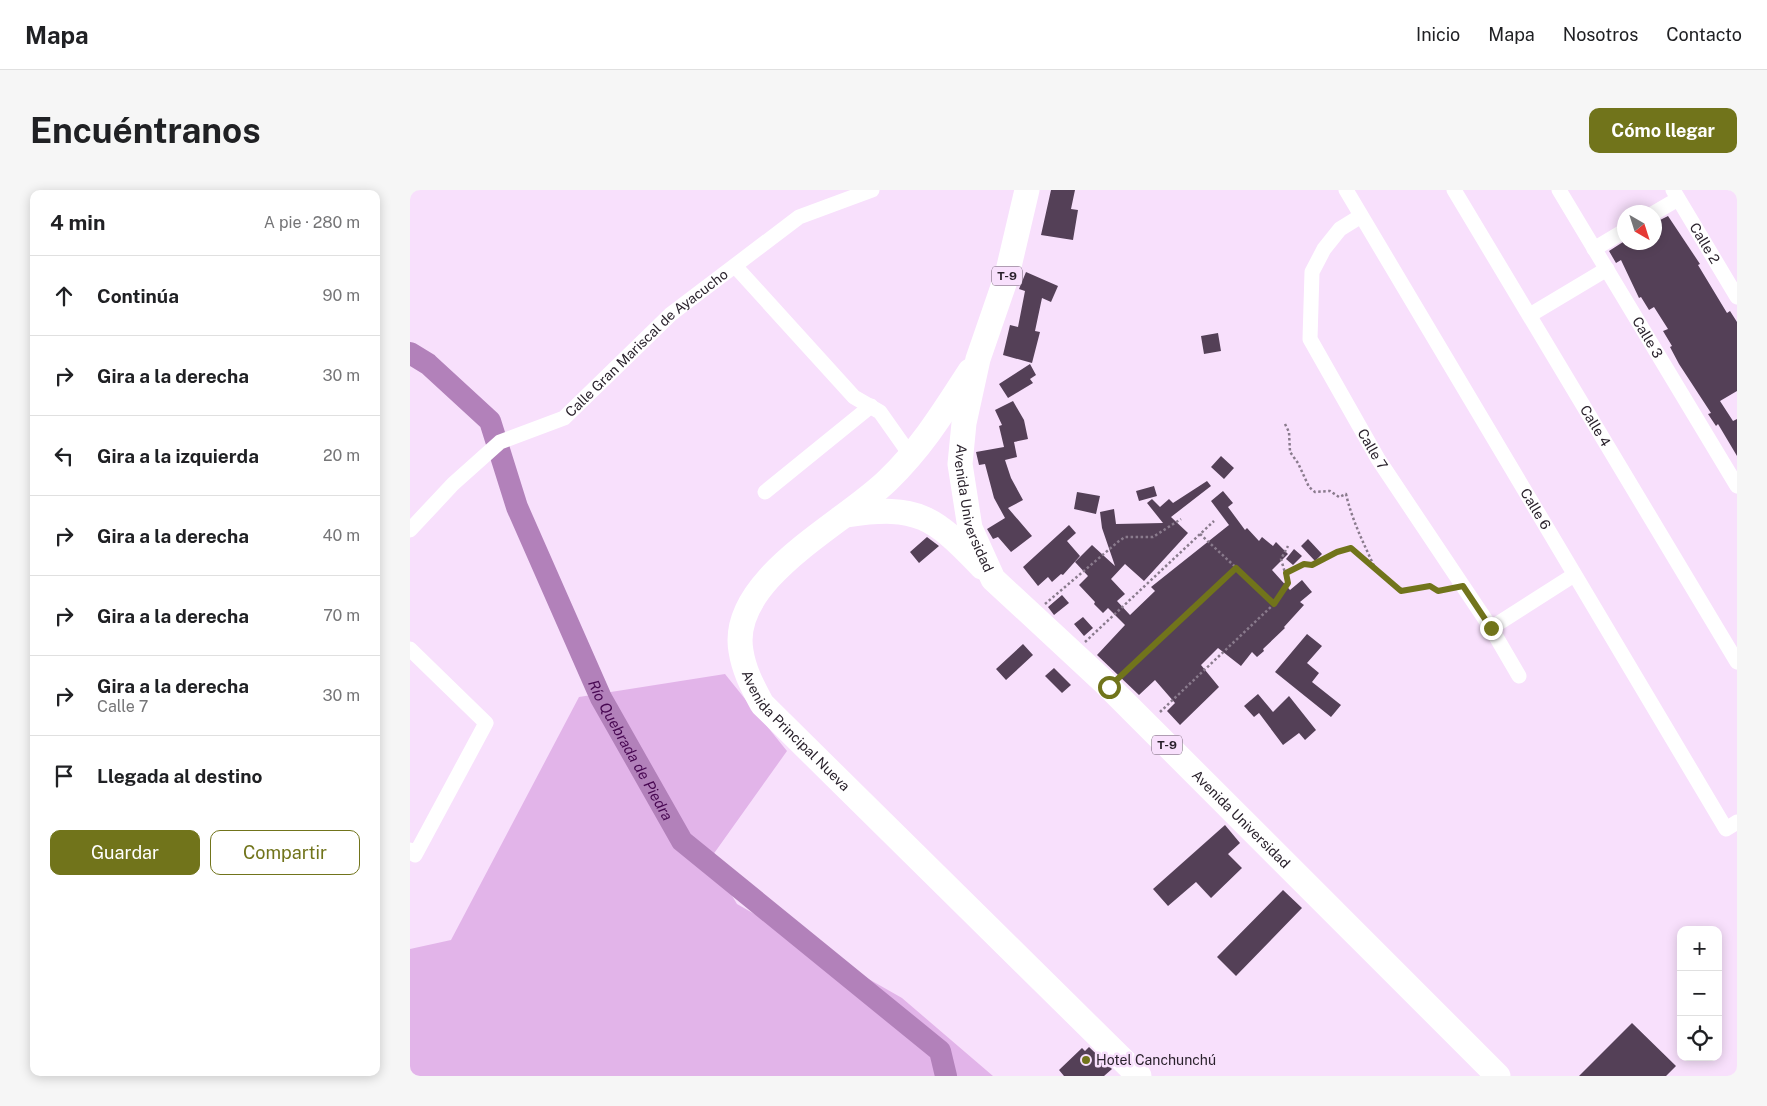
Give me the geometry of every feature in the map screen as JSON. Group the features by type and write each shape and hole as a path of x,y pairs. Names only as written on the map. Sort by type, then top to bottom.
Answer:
{"highway":[{"name":"T-9","path":"978,359 1007,275 1027,190"},
{"name":"Avenida Principal Nueva","path":"978,359 922,444 887,482 847,515 798,549 761,585 742,622 740,649 747,674 762,704 1139,1076"},
{"name":"Avenida Universidad","path":"978,359 964,423 960,464 970,528 993,579 1109,687 1498,1076"},
{"name":"T-9","path":"847,515 876,510 900,510 916,515 946,533 993,579"}],"street":[{"name":"Calle Gran Mariscal de Ayacucho","path":"410,530 453,484 500,442 564,418 671,314 800,217 872,190"},
{"name":"Calle 6","path":"1346,190 1574,575 1731,826"},
{"name":"Calle 4","path":"1454,190 1737,662"},
{"name":"Calle 3","path":"1559,190 1737,486"},
{"path":"1662,206 1676,194"},
{"name":"Calle 2","path":"1676,194 1737,297"},
{"name":"Calle 7","path":"1361,216 1340,229 1324,249 1312,272 1310,339 1378,460 1491,628 1519,676"},
{"path":"1594,249 1617,235"},
{"path":"735,266 854,397 880,412 911,456"},
{"path":"1530,315 1607,269"},
{"path":"765,492 871,406"},
{"path":"1491,628 1574,575"},
{"path":"410,649 486,723 415,854 410,850"}],"path":[{"path":"1285,424 1289,432 1290,452 1298,463 1308,487 1315,492 1330,491 1339,497 1346,494 1355,519 1356,529 1375,567"},
{"path":"1034,617 1053,598 1125,537 1152,537 1181,519"},
{"path":"1073,653 1214,521"},
{"path":"1200,534 1274,604"},
{"path":"1146,725 1274,604 1288,583 1281,559 1288,546"},
{"path":"1286,573 1304,564 1312,565 1337,552 1351,548 1401,591 1430,586 1438,591 1463,586"},
{"path":"1109,687 1236,568"}],"shaded area":[{"path":"725,674 787,751 710,859 737,904 902,998 993,1076 410,1076 410,949 451,940 579,697"}],"building":[{"path":"1051,190 1075,190 1071,209 1078,210 1073,240 1041,235"},
{"path":"1668,216 1700,264 1698,265 1727,313 1730,311 1737,322 1737,391 1720,401 1733,421 1737,419 1737,456 1718,424 1716,426 1708,414 1711,413 1679,364 1670,347 1672,346 1663,331 1668,329 1654,307 1649,310 1641,297 1639,298 1621,260 1616,263 1609,251 1617,246 1617,250 1662,250 1662,219"},
{"path":"1026,272 1058,286 1051,302 1042,298 1035,331 1040,332 1032,363 1003,355 1010,325 1018,327 1025,291 1019,289"},
{"path":"1218,333 1221,351 1204,354 1201,336"},
{"path":"1030,364 1036,375 1030,379 1033,383 1008,398 999,384"},
{"path":"1013,401 1024,420 1028,439 1014,442 1017,457 1005,460 1011,478 1023,500 1008,508 1032,536 1011,552 998,537 993,539 987,529 1005,518 994,498 985,464 979,465 976,452 1004,447 999,426 1002,425 995,410"},
{"path":"1221,456 1234,468 1224,479 1211,467"},
{"path":"1207,481 1211,486 1171,517 1188,533 1144,581 1125,564 1111,579 1125,594 1117,601 1130,615 1155,591 1151,587 1229,525 1211,501 1223,491 1233,503 1228,507 1245,530 1247,528 1259,541 1262,537 1273,546 1276,542 1288,554 1272,570 1290,590 1302,580 1312,592 1300,602 1304,605 1257,657 1252,652 1241,666 1218,648 1201,665 1219,687 1180,725 1167,711 1175,703 1155,680 1139,695 1097,655 1125,625 1108,608 1103,613 1094,604 1095,602 1079,585 1088,576 1075,562 1092,545 1115,566 1102,528 1100,512 1114,509 1116,524 1163,523 1147,503 1152,499 1160,507 1169,499 1173,503"},
{"path":"1154,486 1157,496 1139,501 1136,491"},
{"path":"1077,492 1100,496 1096,514 1074,509"},
{"path":"1069,525 1076,533 1067,541 1080,556 1063,575 1061,574 1052,582 1048,577 1038,586 1023,567"},
{"path":"927,537 939,546 919,563 910,552"},
{"path":"1308,539 1322,554 1315,561 1301,546"},
{"path":"1294,549 1302,556 1293,565 1286,559"},
{"path":"1062,595 1069,603 1054,615 1048,607"},
{"path":"1083,617 1093,628 1084,636 1074,624"},
{"path":"1307,634 1322,646 1307,663 1319,673 1312,682 1341,705 1331,717 1275,672"},
{"path":"1023,644 1033,655 1006,680 996,669"},
{"path":"1054,668 1071,685 1062,693 1045,676"},
{"path":"1258,694 1273,712 1289,696 1316,730 1305,740 1299,733 1283,745 1259,713 1254,717 1244,706"},
{"path":"1225,825 1240,843 1228,854 1242,868 1211,898 1196,882 1168,906 1153,889"},
{"path":"1283,890 1302,908 1236,976 1217,957"},
{"path":"1632,1023 1676,1066 1666,1076 1579,1076"},
{"name":"Hotel Canchunchú","path":"1089,1047 1112,1069 1104,1076 1064,1076 1059,1070 1082,1048 1085,1051"}],"waterway":[{"name":"Río Quebrada de Piedra","path":"410,353 428,364 490,421 517,507 601,698 682,841 940,1051 946,1076"}],"place":[{"name":"Hotel Canchunchú","path":"1086,1060"}],"route":[{"path":"1109,687 1236,568 1274,604 1288,583 1286,573 1296,567 1304,564 1312,565 1337,552 1351,548 1401,591 1430,586 1438,591 1463,586 1491,628"}]}
